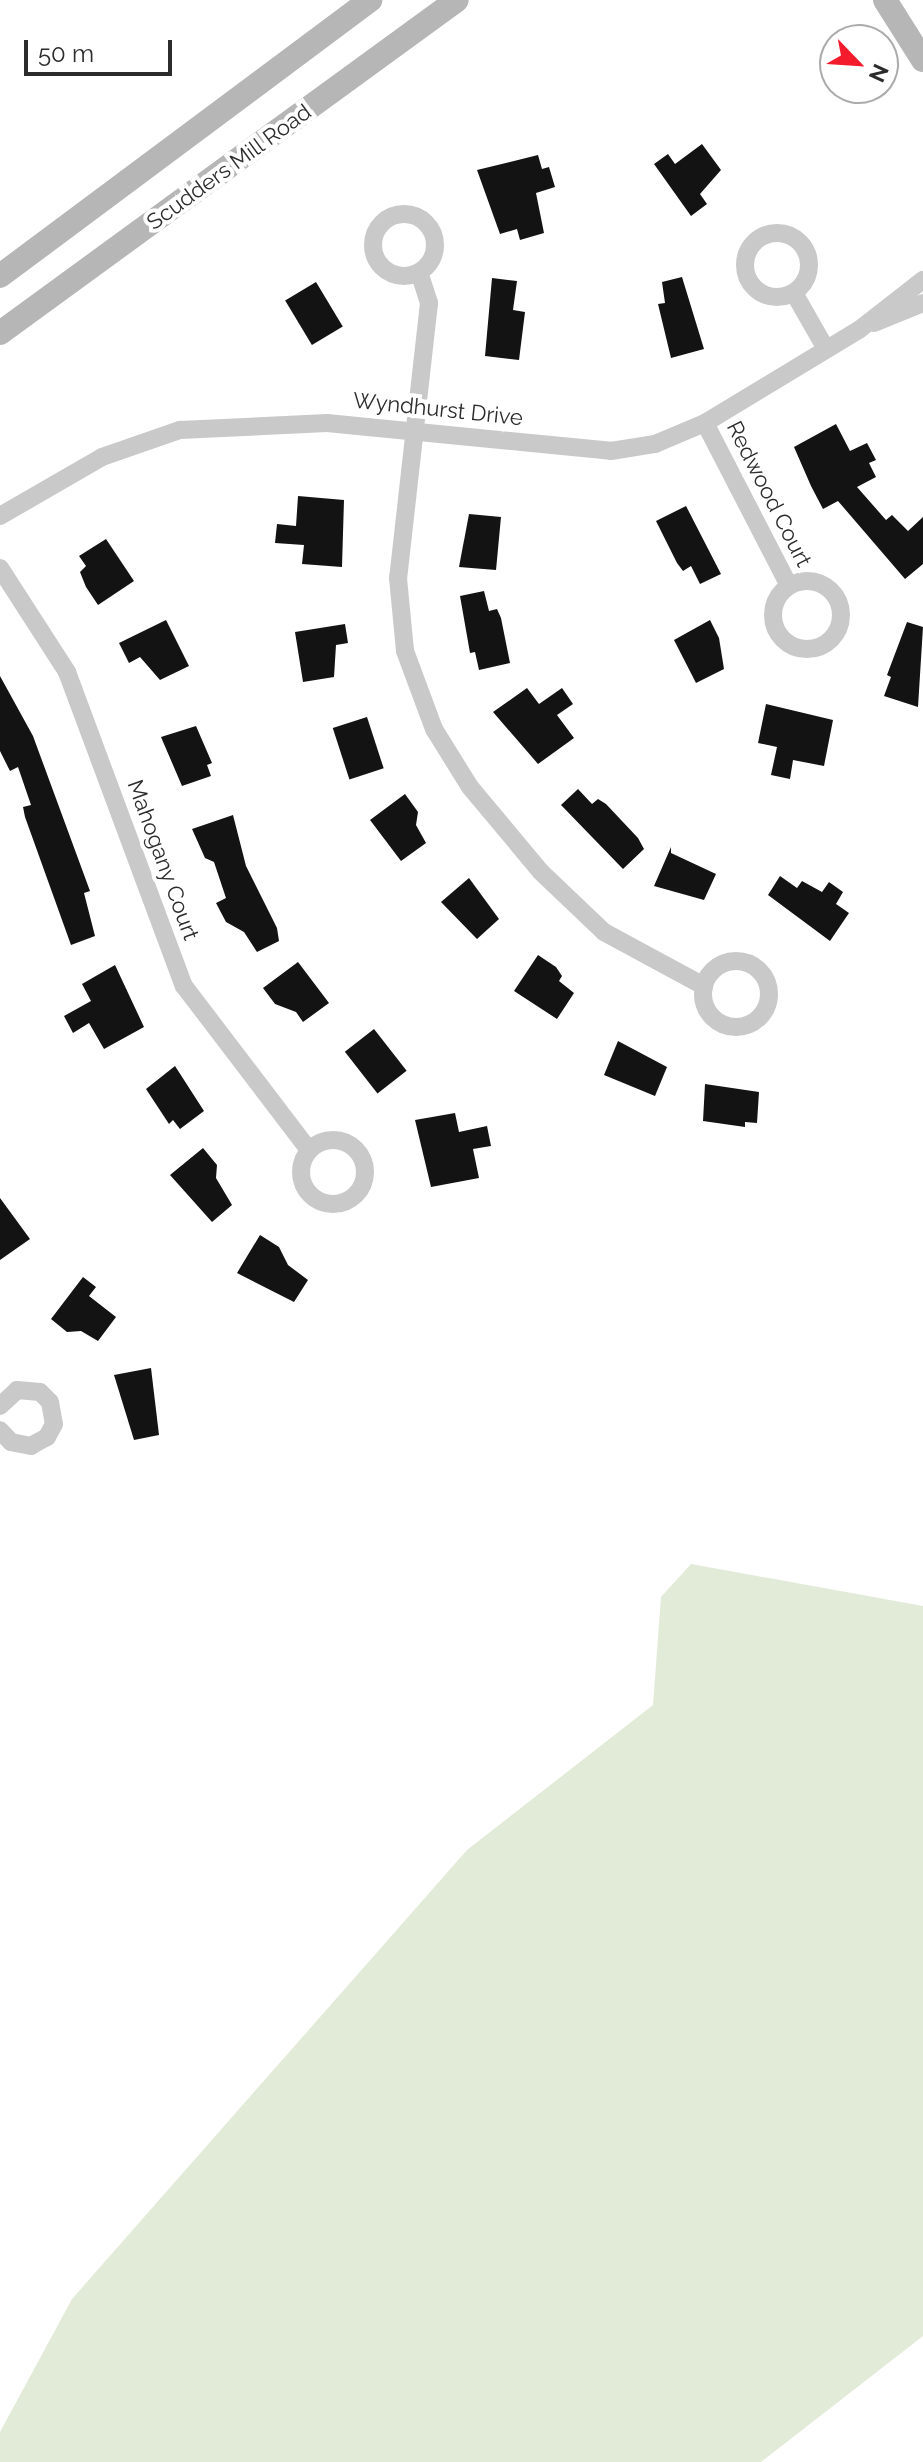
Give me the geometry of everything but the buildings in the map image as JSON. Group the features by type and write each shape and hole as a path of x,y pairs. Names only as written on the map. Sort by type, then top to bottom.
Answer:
{"main road":[{"path":"0,276 370,0"},
{"name":"Scudders Mill Road","path":"0,333 457,0"},
{"path":"885,0 923,60"}],"street":[{"path":"419,272 429,303 412,430 398,578 405,651 434,729 470,787 541,872 594,922 661,966 704,986"},
{"name":"Wyndhurst Drive","path":"0,516 102,457 180,430 327,423 611,451 655,444 705,423 860,329 923,280"},
{"path":"794,293 826,349"},
{"name":"Wyndhurst Drive","path":"860,329 923,303"},
{"name":"Redwood Court","path":"705,423 789,586"},
{"name":"Mahogany Court","path":"0,568 67,672 184,986 309,1150"},
{"path":"0,1430 11,1442 31,1446 47,1437 54,1424 50,1402 40,1392 27,1388 3,1393"}],"green space":[{"path":"691,1564 923,1606 923,2336 761,2462 0,2462 0,2432 72,2299 467,1850 653,1705 661,1597"}]}
